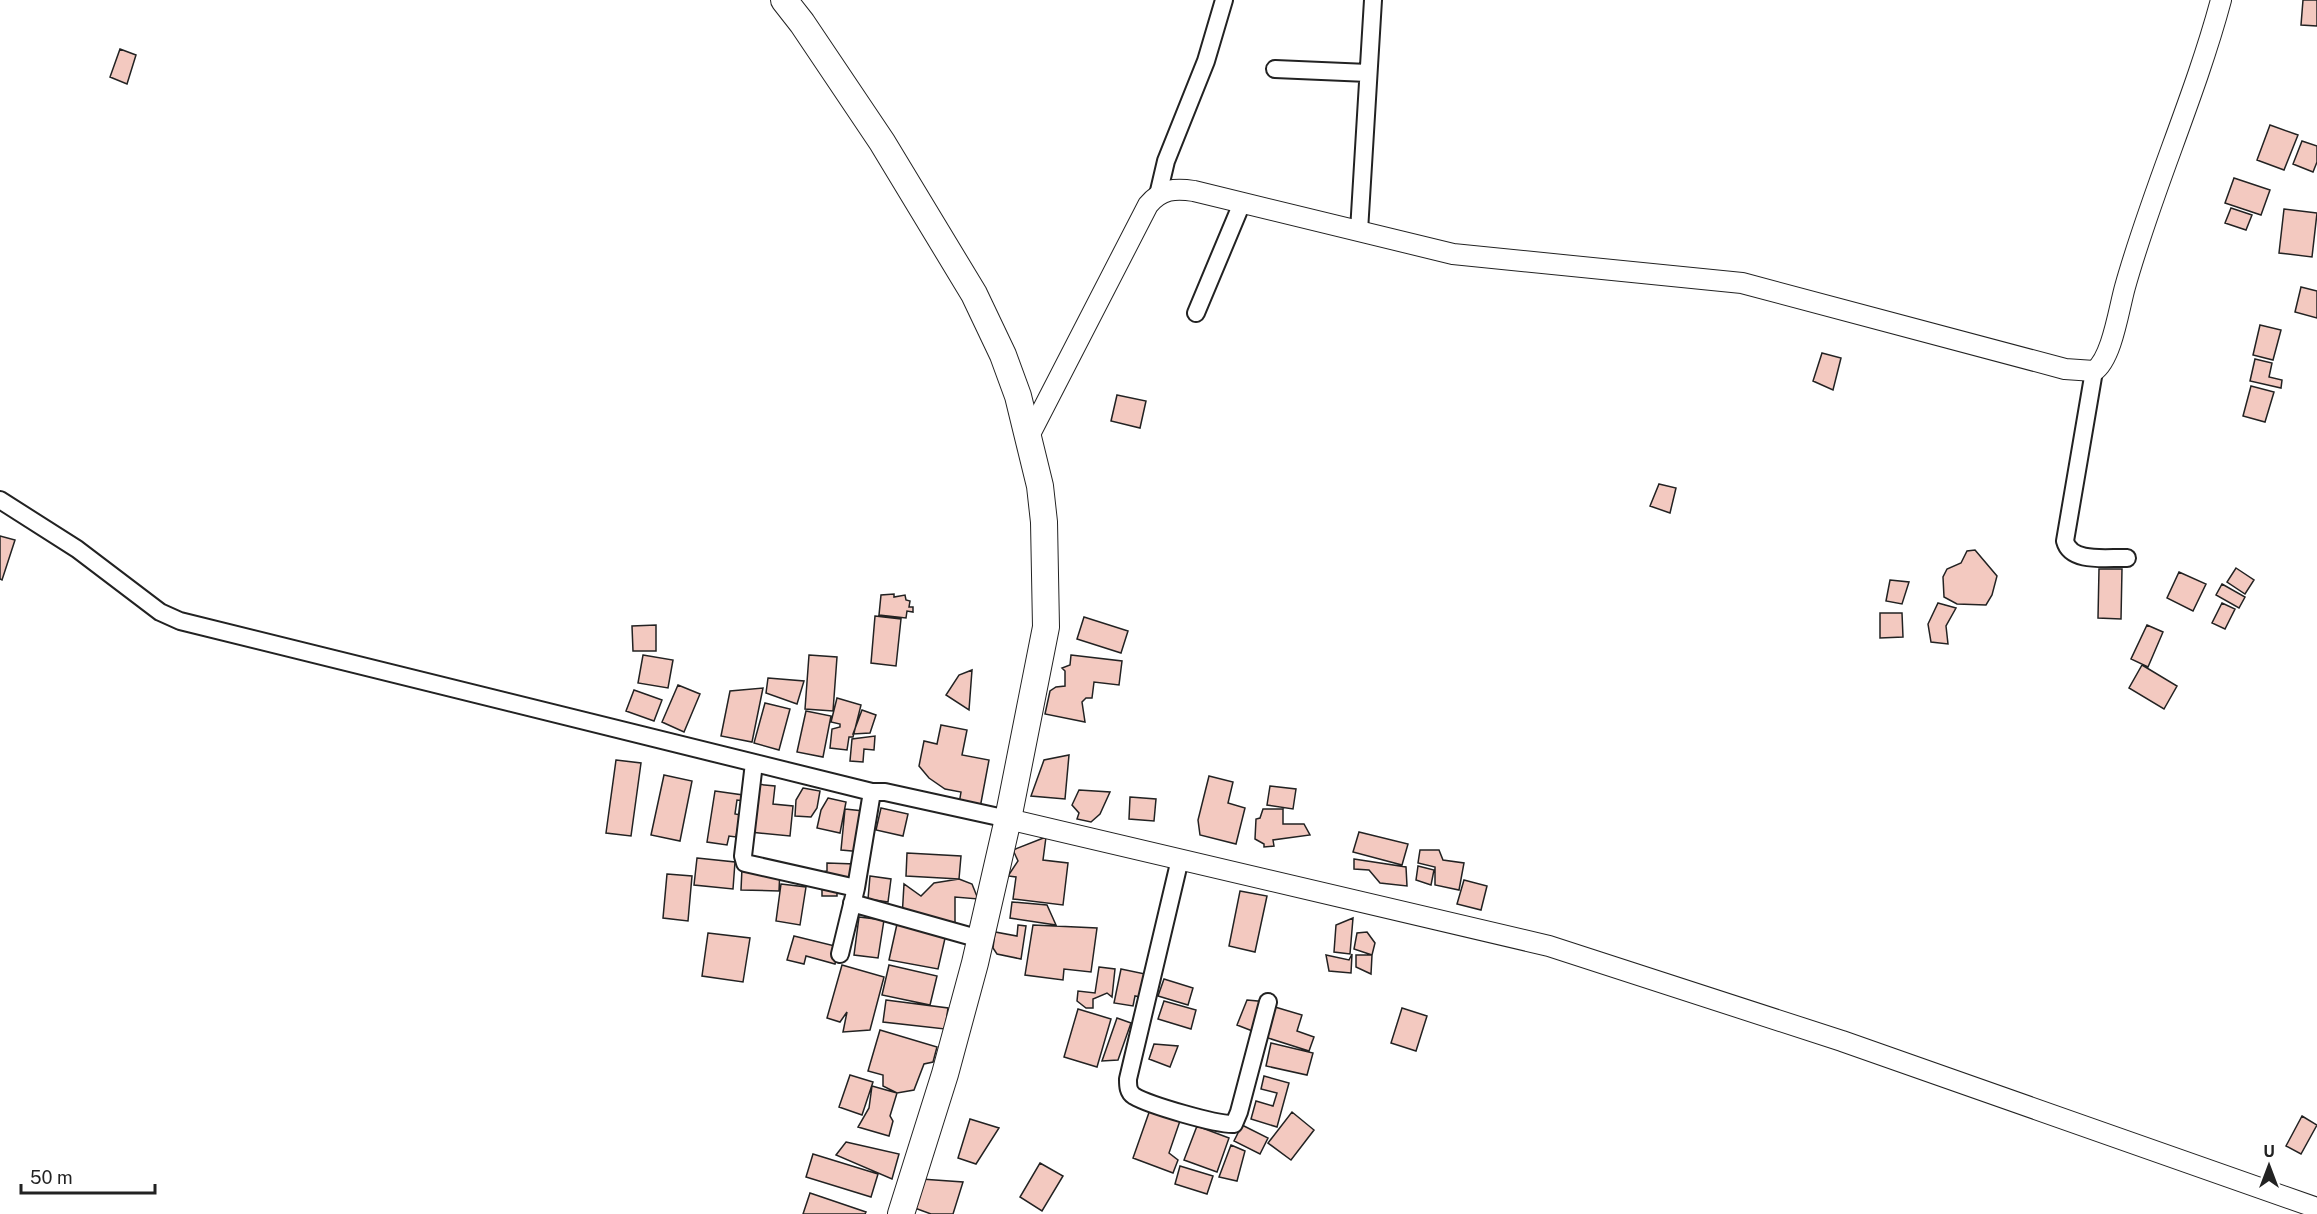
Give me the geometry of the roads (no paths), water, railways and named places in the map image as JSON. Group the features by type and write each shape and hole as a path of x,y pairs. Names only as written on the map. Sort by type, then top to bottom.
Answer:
{"main road":[{"path":"784,0 882,142 974,294 1003,355 1018,396 1040,486 1044,522 1046,627 1008,819 945,1074 902,1214"}],"street":[{"path":"1158,195 1166,161 1206,61 1224,0"},
{"path":"1359,231 1373,0"},
{"path":"1028,438 1148,205 1165,191 1177,189 1242,202 1453,254 1742,283 2065,369 2094,371 2102,365 2109,347 2134,254 2184,116 2221,0"},
{"path":"1275,69 1368,73"},
{"path":"1196,313 1242,202"},
{"path":"2094,371 2065,541 2069,550 2077,556 2127,558"},
{"path":"0,500 77,549 160,612 180,621 754,764 872,792 885,792 1008,819 1549,946 1842,1041 2317,1208"},
{"path":"754,764 742,856 745,864 854,895 980,939"},
{"path":"840,954 854,895 872,792"},
{"path":"1180,859 1128,1079 1129,1089 1135,1096 1186,1114 1234,1124 1268,1002"}]}
